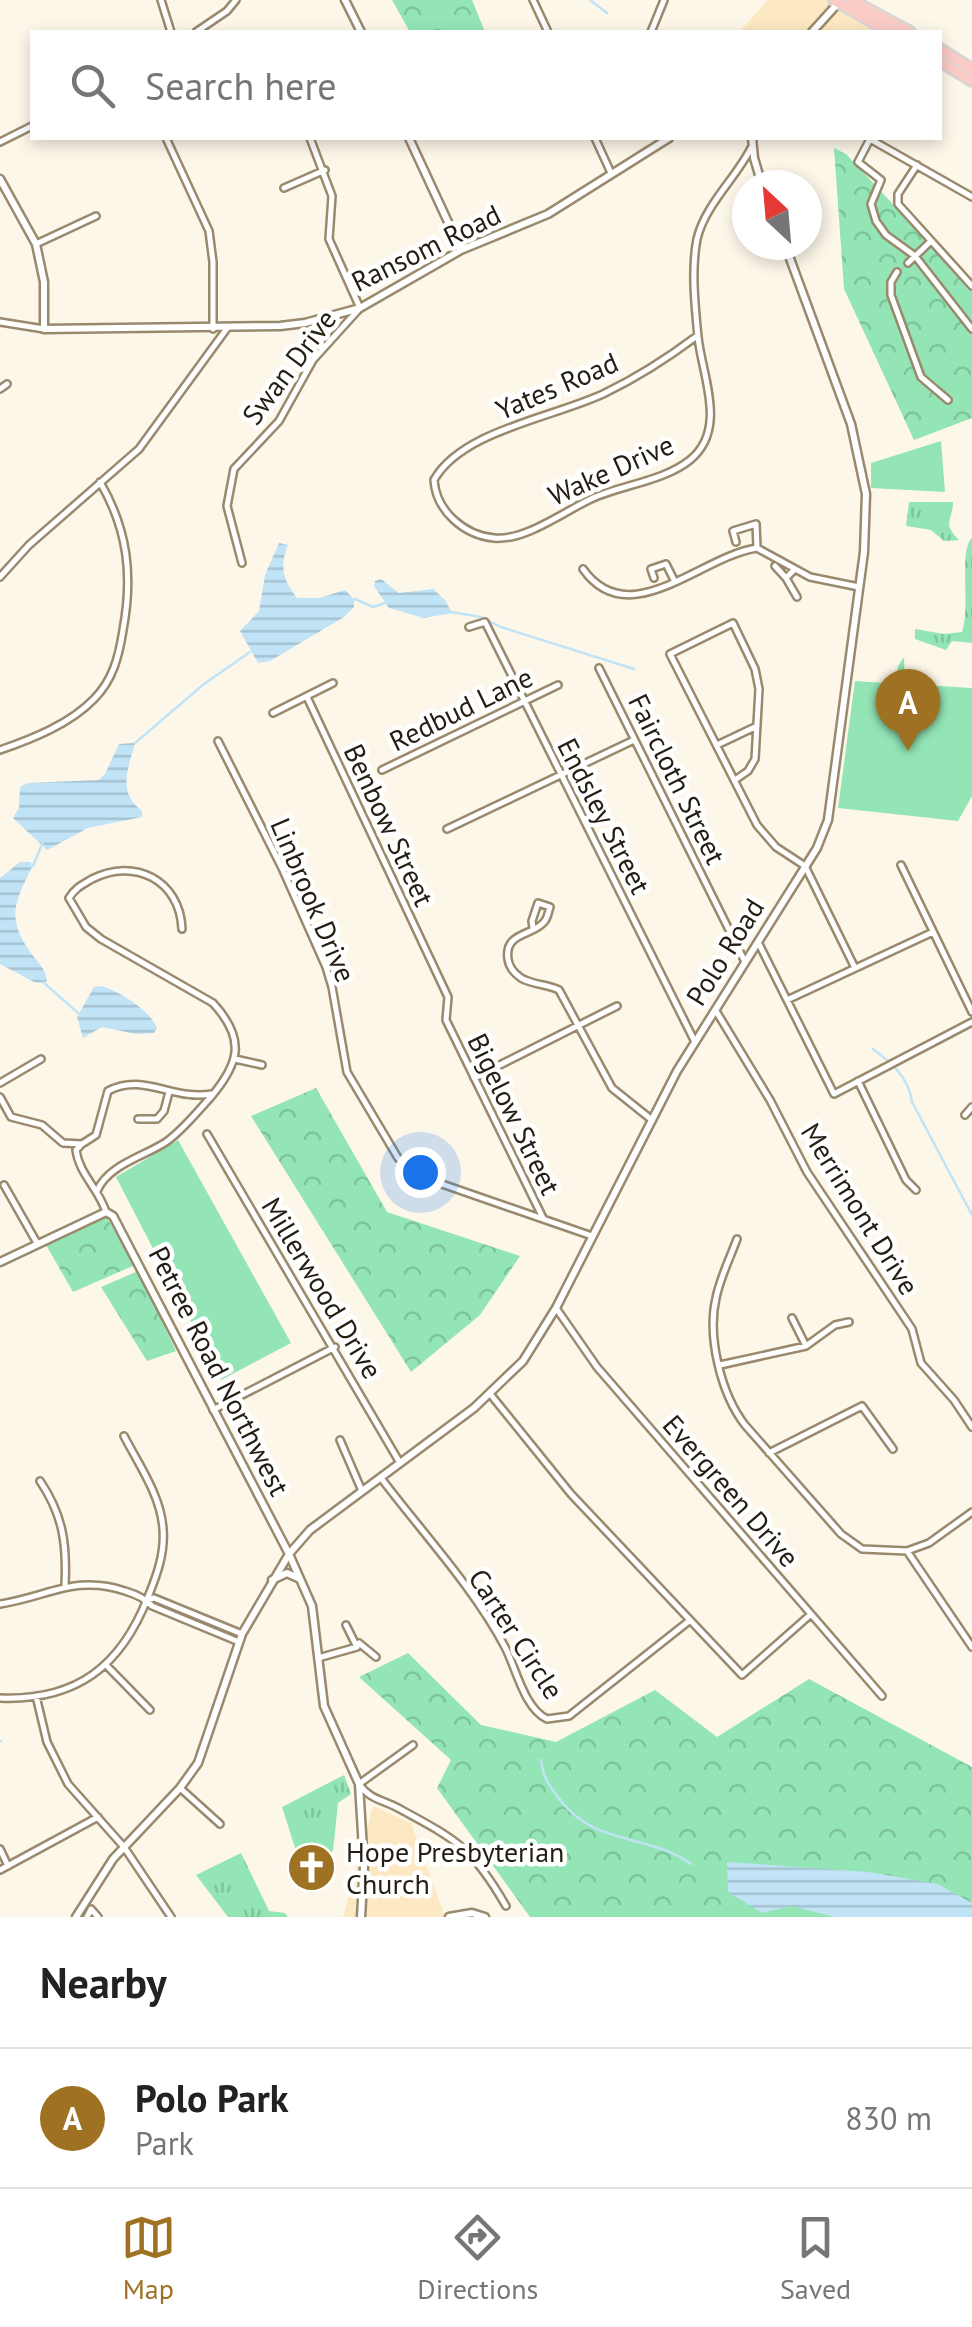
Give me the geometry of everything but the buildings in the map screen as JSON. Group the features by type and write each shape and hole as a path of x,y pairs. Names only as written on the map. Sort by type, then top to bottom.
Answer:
{"main road":[{"path":"346,0 360,30"},
{"path":"851,0 906,30"},
{"path":"814,30 838,1 887,30"},
{"path":"942,50 972,69"},
{"path":"942,62 972,80"},
{"path":"410,140 461,250"},
{"name":"Ransom Road","path":"44,329 305,323 360,308 461,250 544,216 666,140"},
{"path":"752,142 759,170"},
{"path":"0,178 36,244 44,282 44,329"},
{"name":"Polo Road","path":"76,1917 98,1878 180,1788 206,1747 240,1638 289,1554 310,1530 491,1395 523,1361 556,1308 695,1042 824,833 860,587 866,516 861,460 851,424 790,260"},
{"path":"0,1262 106,1212"},
{"name":"Petree Road Northwest","path":"106,1212 122,1230 302,1580 312,1606 324,1706 359,1784"},
{"path":"272,1580 287,1573 302,1580"},
{"path":"359,1784 364,1866 361,1917"},
{"path":"449,1917 486,1917"}],"street":[{"path":"162,0 170,30"},
{"path":"199,30 236,0"},
{"path":"532,0 547,30"},
{"path":"652,30 664,0"},
{"path":"0,142 30,127"},
{"path":"167,140 210,231 214,328"},
{"path":"311,140 332,196 329,239 360,308"},
{"path":"595,140 613,176"},
{"path":"868,140 858,162 882,180 871,204 876,221 886,235 914,256 972,329"},
{"path":"872,140 972,196"},
{"name":"Wake Drive","path":"436,476 434,486 444,510 460,526 482,537 504,539 610,490 662,474 689,460 708,431 711,412 698,336 698,234 752,142"},
{"path":"917,166 898,194 898,204 972,286"},
{"path":"284,188 325,170"},
{"path":"36,244 96,216"},
{"path":"908,262 931,241"},
{"path":"897,272 891,282 891,295 921,377 948,400"},
{"name":"Swan Drive","path":"242,562 227,506 234,469 279,421 313,360 360,308"},
{"name":"Ransom Road","path":"0,322 44,329"},
{"path":"0,577 28,546 154,430 228,327"},
{"name":"Yates Road","path":"436,476 452,458 489,437 605,393 698,336"},
{"path":"0,389 7,384"},
{"path":"0,750 44,732 90,704 113,673 128,602 130,568 119,522 100,482"},
{"path":"736,542 732,531 756,524 756,548"},
{"path":"583,569 594,584 609,593 648,593 756,548 774,555 793,571 860,587"},
{"path":"654,578 652,568 666,564 676,582"},
{"path":"775,566 797,597"},
{"path":"786,578 793,571"},
{"name":"Endsley Street","path":"470,627 486,622 695,1042"},
{"path":"735,780 753,764 758,676 733,623 670,654 760,831 776,847 806,866 855,968"},
{"name":"Faircloth Street","path":"599,668 745,962"},
{"path":"273,713 333,683"},
{"name":"Redbud Lane","path":"382,770 558,685"},
{"name":"Benbow Street","path":"306,696 436,971"},
{"path":"717,744 757,726"},
{"path":"447,829 634,740"},
{"name":"Linbrook Drive","path":"218,741 326,966 346,1072 398,1158 439,1183 592,1236"},
{"path":"901,865 972,1012"},
{"path":"97,1191 104,1177 180,1131 226,1080 236,1059 234,1034 227,1018 213,1003 86,927 69,898 75,888 103,874 120,869 139,871 156,878 170,891 178,905 182,929"},
{"path":"533,928 538,903 550,906 544,922 533,928 517,936 511,944 511,968 528,982 558,988 612,1088 652,1120"},
{"path":"787,1000 934,932"},
{"path":"758,942 834,1094 972,1022"},
{"name":"Bigelow Street","path":"436,971 448,997 446,1020 543,1218"},
{"path":"474,1078 616,1006"},
{"name":"Merrimont Drive","path":"715,1010 770,1100 806,1172 912,1329 921,1364 969,1416 972,1427"},
{"path":"0,1083 41,1059"},
{"path":"236,1059 262,1066"},
{"path":"106,1212 76,1150 96,1135 108,1090 124,1082 194,1097 213,1094"},
{"path":"858,1082 906,1180 916,1190"},
{"path":"138,1120 157,1118 164,1112 169,1092"},
{"path":"0,1096 11,1117 42,1125 63,1143 82,1144"},
{"path":"965,1115 972,1107"},
{"name":"Millerwood Drive","path":"207,1134 400,1463"},
{"path":"4,1185 37,1243"},
{"path":"737,1239 715,1300 713,1321 720,1365 733,1408 769,1452 848,1541 869,1551 907,1552 929,1543 972,1512"},
{"name":"Evergreen Drive","path":"556,1308 597,1367 882,1696"},
{"path":"792,1318 806,1346"},
{"path":"720,1365 806,1346 835,1325 849,1322"},
{"path":"212,1410 335,1347"},
{"path":"491,1395 570,1494 742,1675 810,1615"},
{"path":"769,1452 862,1406 893,1450"},
{"path":"0,1698 36,1696 70,1688 106,1666 133,1632 163,1550 163,1528 157,1502 124,1436"},
{"path":"340,1440 362,1491"},
{"name":"Carter Circle","path":"380,1478 474,1601 501,1640 531,1704 547,1719 569,1716 690,1621"},
{"path":"40,1481 62,1522 67,1547 64,1585"},
{"path":"907,1552 972,1645"},
{"path":"0,1604 64,1585 100,1583 147,1600 154,1598 240,1638"},
{"path":"346,1624 357,1641 376,1656"},
{"path":"318,1658 356,1648 357,1641"},
{"path":"106,1666 150,1710"},
{"path":"36,1696 47,1742 68,1784 124,1848 172,1917"},
{"path":"413,1746 359,1784 366,1794 470,1851 506,1906"},
{"path":"180,1788 220,1824"},
{"path":"0,1870 98,1817"},
{"path":"0,1849 8,1866"},
{"path":"83,1904 98,1917"},
{"path":"87,1917 92,1909"}],"shaded area":[{"path":"768,0 835,0 887,30 741,30"},
{"path":"373,1806 411,1823 445,1917 343,1917"}],"green space":[{"path":"392,0 472,0 484,30 409,30"},
{"path":"834,148 846,154 972,289 972,418 914,440 844,289"},
{"path":"941,441 945,492 871,488 871,463"},
{"path":"909,502 953,502 949,525 959,540 944,541 931,530 906,526"},
{"path":"972,537 972,643 952,641 946,650 915,639 915,629 944,634 962,632 966,555"},
{"path":"904,657 905,684 972,688 972,796 958,821 838,808 855,681 901,684 896,681"},
{"path":"316,1088 387,1212 520,1256 480,1315 411,1372 251,1116"},
{"path":"178,1140 291,1343 221,1380 116,1177"},
{"path":"106,1216 135,1265 73,1292 45,1243"},
{"path":"138,1271 176,1351 147,1361 101,1287"},
{"path":"408,1653 481,1725 556,1742 655,1690 717,1737 809,1679 972,1767 972,1917 530,1917 437,1788 451,1760 359,1677"},
{"path":"344,1775 351,1794 338,1803 333,1851 312,1860 306,1849 297,1854 282,1807"},
{"path":"241,1853 269,1911 288,1917 228,1917 196,1875"}],"water":[{"path":"279,543 288,545 284,573 297,598 319,598 345,590 354,599 354,607 344,617 270,661 258,663 240,631 259,611 265,575"},
{"path":"381,579 399,593 433,589 452,613 424,618 389,608 374,586"},
{"path":"135,743 127,788 142,817 88,828 47,850 13,818 19,808 20,787 28,783 99,780 119,744"},
{"path":"20,862 31,862 32,867 18,900 18,929 44,972 45,983 34,982 0,964 0,878"},
{"path":"102,986 141,1008 157,1028 154,1033 136,1034 102,1027 83,1038 77,1017 94,987"},
{"path":"727,1862 869,1872 938,1884 972,1903 972,1917 835,1917 791,1906 762,1913 728,1892"}],"waterway":[{"path":"590,0 607,13"},
{"path":"355,599 373,607 385,603"},
{"path":"451,612 481,617 501,627 634,669"},
{"path":"135,743 204,684 250,652"},
{"path":"33,866 43,842"},
{"path":"43,982 78,1013"},
{"path":"873,1049 903,1078 972,1215"},
{"path":"541,1760 550,1787 590,1826 658,1848 691,1864"}],"place":[{"name":"Polo Park","path":"908,751"},
{"name":"Hope Presbyterian Church","path":"311,1868"}]}
